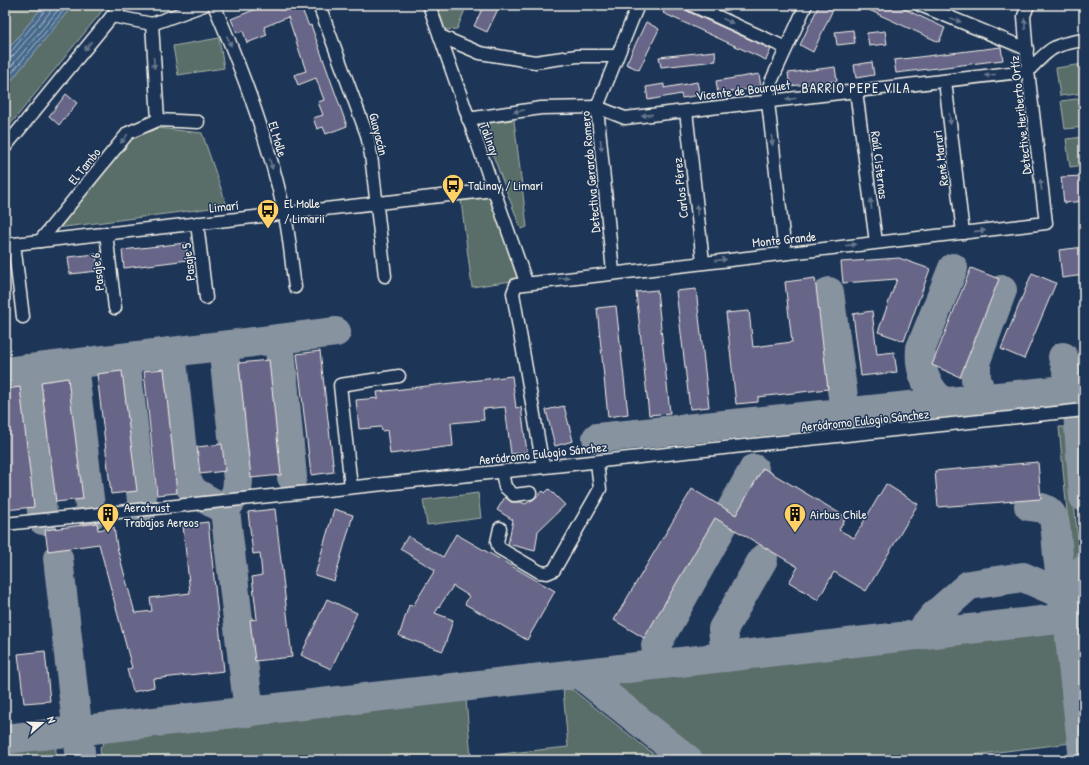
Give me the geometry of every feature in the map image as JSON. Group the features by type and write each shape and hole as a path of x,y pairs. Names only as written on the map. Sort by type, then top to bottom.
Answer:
{"street":[{"path":"5,147 121,5"},
{"path":"112,16 152,24 204,5"},
{"name":"El Molle","path":"214,5 232,48 256,115 284,213 295,287"},
{"name":"Guayacán","path":"319,5 367,135 377,202 385,276"},
{"name":"Talinay","path":"429,5 526,282"},
{"name":"Detectiva Gerardo Romero","path":"613,272 597,107 616,56 638,5"},
{"path":"692,5 786,48"},
{"path":"785,253 768,102 770,84 806,5"},
{"path":"920,5 1027,49"},
{"name":"Detective Heriberto Ortíz","path":"1028,5 1024,16 1028,71 1046,223"},
{"path":"152,24 158,120"},
{"path":"440,36 480,52 535,62 577,56 616,56"},
{"path":"1028,71 1046,52 1058,44 1084,40"},
{"name":"Vicente de Bourquet","path":"468,119 541,108 597,107 625,118 1028,71"},
{"name":"René Maruri","path":"945,81 963,233"},
{"name":"Raúl Cisternas","path":"856,91 876,242"},
{"name":"Carlos Pérez","path":"686,111 703,262"},
{"name":"El Tambo","path":"40,241 128,133 158,120 198,122"},
{"name":"Limarí","path":"10,244 494,190"},
{"name":"Pasaje 5","path":"197,223 206,298"},
{"name":"Monte Grande","path":"526,282 1046,223"},
{"name":"Pasaje 6","path":"106,233 115,308"},
{"path":"10,244 23,317"},
{"path":"526,282 516,285 513,293 543,467"},
{"path":"351,487 340,385 399,376"},
{"name":"Aeródromo Eulogio Sánchez","path":"5,524 1084,410"},
{"path":"500,528 497,542 499,548 540,572 547,573 554,570 600,489 597,462"},
{"path":"502,472 505,487 514,494 530,493"}],"green space":[{"path":"8,5 44,5 5,53 5,8"},
{"path":"73,5 107,5 5,131 5,88"},
{"path":"437,5 467,5 457,29 445,30"},
{"path":"219,38 224,68 178,75 173,46"},
{"path":"1084,64 1084,93 1060,96 1056,68"},
{"path":"1084,98 1084,127 1065,129 1061,101"},
{"path":"514,120 527,227 521,229 481,124"},
{"path":"157,128 202,133 227,206 57,228 132,138"},
{"path":"1084,137 1084,165 1070,167 1066,139"},
{"path":"491,197 518,280 472,287 461,201"},
{"path":"1059,427 1066,427 1079,550 1072,565"},
{"path":"478,493 481,518 427,525 423,500"},
{"path":"1059,627 1071,743 933,760 698,760 613,695 610,689 613,681 934,646"},
{"path":"563,689 573,690 661,760 101,760 100,747 107,740 466,699 471,757 568,747"},
{"path":"55,743 57,760 5,760 5,752"}],"water":[{"path":"44,5 73,5 5,88 5,53"}],"building":[{"path":"266,5 300,5 309,26 311,25 347,126 326,134 323,127 317,129 313,118 323,115 318,102 324,100 316,78 298,85 294,75 306,71 288,17 264,27 267,35 247,43 243,31 237,33 231,19"},
{"path":"484,5 500,5 487,32 474,26"},
{"path":"667,5 680,5 689,12 771,49 766,60 663,13"},
{"path":"819,5 835,5 813,52 800,45"},
{"path":"858,5 896,5 945,28 939,42"},
{"path":"646,22 659,29 639,70 626,64"},
{"path":"853,30 855,43 837,45 835,32"},
{"path":"885,31 887,44 869,46 867,33"},
{"path":"1001,47 1003,60 896,73 894,60"},
{"path":"715,51 716,61 661,67 659,57"},
{"path":"872,62 874,75 856,78 854,65"},
{"path":"835,67 837,81 790,86 788,73"},
{"path":"759,74 761,87 718,94 716,81"},
{"path":"697,82 700,95 682,98 681,94 648,100 646,87 664,84 664,88"},
{"path":"66,94 77,103 59,125 49,116"},
{"path":"1084,176 1084,201 1064,203 1061,177"},
{"path":"186,243 188,260 124,268 122,250"},
{"path":"1084,247 1084,275 1062,278 1059,250"},
{"path":"96,254 98,271 70,274 68,257"},
{"path":"899,258 930,269 904,341 878,332 897,279 843,283 841,262"},
{"path":"971,268 999,279 960,377 932,365"},
{"path":"1032,273 1056,283 1024,359 1001,349"},
{"path":"815,278 828,389 758,397 758,402 736,404 726,313 749,311 753,347 792,342 785,282"},
{"path":"696,289 709,407 690,409 676,291"},
{"path":"657,290 670,413 649,415 636,292"},
{"path":"616,306 628,414 608,417 597,308"},
{"path":"872,311 877,354 894,352 897,372 861,376 853,314"},
{"path":"320,351 334,472 311,475 297,354"},
{"path":"269,360 281,475 251,478 239,363"},
{"path":"164,369 177,493 157,495 144,371"},
{"path":"122,371 137,491 111,494 97,374"},
{"path":"512,376 516,408 521,407 527,452 511,454 505,407 483,409 484,420 451,423 453,446 390,454 387,430 382,431 381,427 359,429 356,400 378,398 377,392"},
{"path":"68,378 83,499 56,502 41,382"},
{"path":"20,387 34,507 5,510 5,389"},
{"path":"564,406 573,441 555,446 546,410"},
{"path":"222,444 225,471 200,474 197,447"},
{"path":"1038,462 1041,499 938,507 935,471"},
{"path":"763,468 846,517 839,530 854,538 886,484 918,504 866,591 834,572 818,600 789,582 798,567 715,518 644,638 614,620 692,489 736,515"},
{"path":"549,489 565,505 538,531 535,551 508,544 513,520 497,510 505,497 511,502 521,502 525,504 534,499 543,491 545,493"},
{"path":"275,509 292,657 255,661 250,620 257,619 252,577 262,575 260,553 253,554 248,512"},
{"path":"334,509 353,515 334,581 315,575"},
{"path":"208,522 224,671 153,679 154,687 133,692 127,669 132,668 99,544 48,551 45,530 97,523 98,530 114,527 117,547 135,613 152,611 150,598 190,593 183,525"},
{"path":"456,534 555,591 527,640 465,604 469,596 453,586 435,613 453,620 443,651 399,636 409,605 413,606 435,570 400,549 408,536 443,557"},
{"path":"327,599 357,613 331,669 301,655"},
{"path":"45,651 50,701 24,703 18,654"}],"taxiway":[{"path":"943,402 932,391 925,378 921,364 921,348 953,268"},
{"path":"983,398 976,379 976,360 1002,290"},
{"path":"829,292 845,412"},
{"path":"5,372 336,332"},
{"path":"279,339 292,477"},
{"path":"223,346 238,480 237,492 225,510 249,712"},
{"path":"171,352 185,479 194,492 225,510"},
{"path":"1063,357 1074,389 1078,411 1084,497"},
{"path":"125,358 143,509"},
{"path":"73,364 91,515"},
{"path":"26,369 43,520"},
{"path":"597,438 1084,388"},
{"path":"659,664 656,645 754,469"},
{"path":"1029,506 1046,510 1053,517 1060,572 1063,581 1067,589 1082,603"},
{"path":"58,558 81,760"},
{"path":"726,657 723,629 763,559"},
{"path":"1084,570 1077,606 1072,617 1070,638 1084,760"},
{"path":"918,635 935,615 969,585 1023,577 1053,590 1084,611"},
{"path":"5,739 1084,616"},
{"path":"580,674 688,760"}],"place":[{"name":"Talinay / Limarí","path":"453,204"},
{"name":"El Molle / Limarií","path":"268,230"},
{"name":"Aerotrust Trabajos Aereos","path":"108,534"},
{"name":"Airbus Chile","path":"795,534"}],"district":[{"name":"BARRIO PEPE VILA","path":"856,88"}]}
